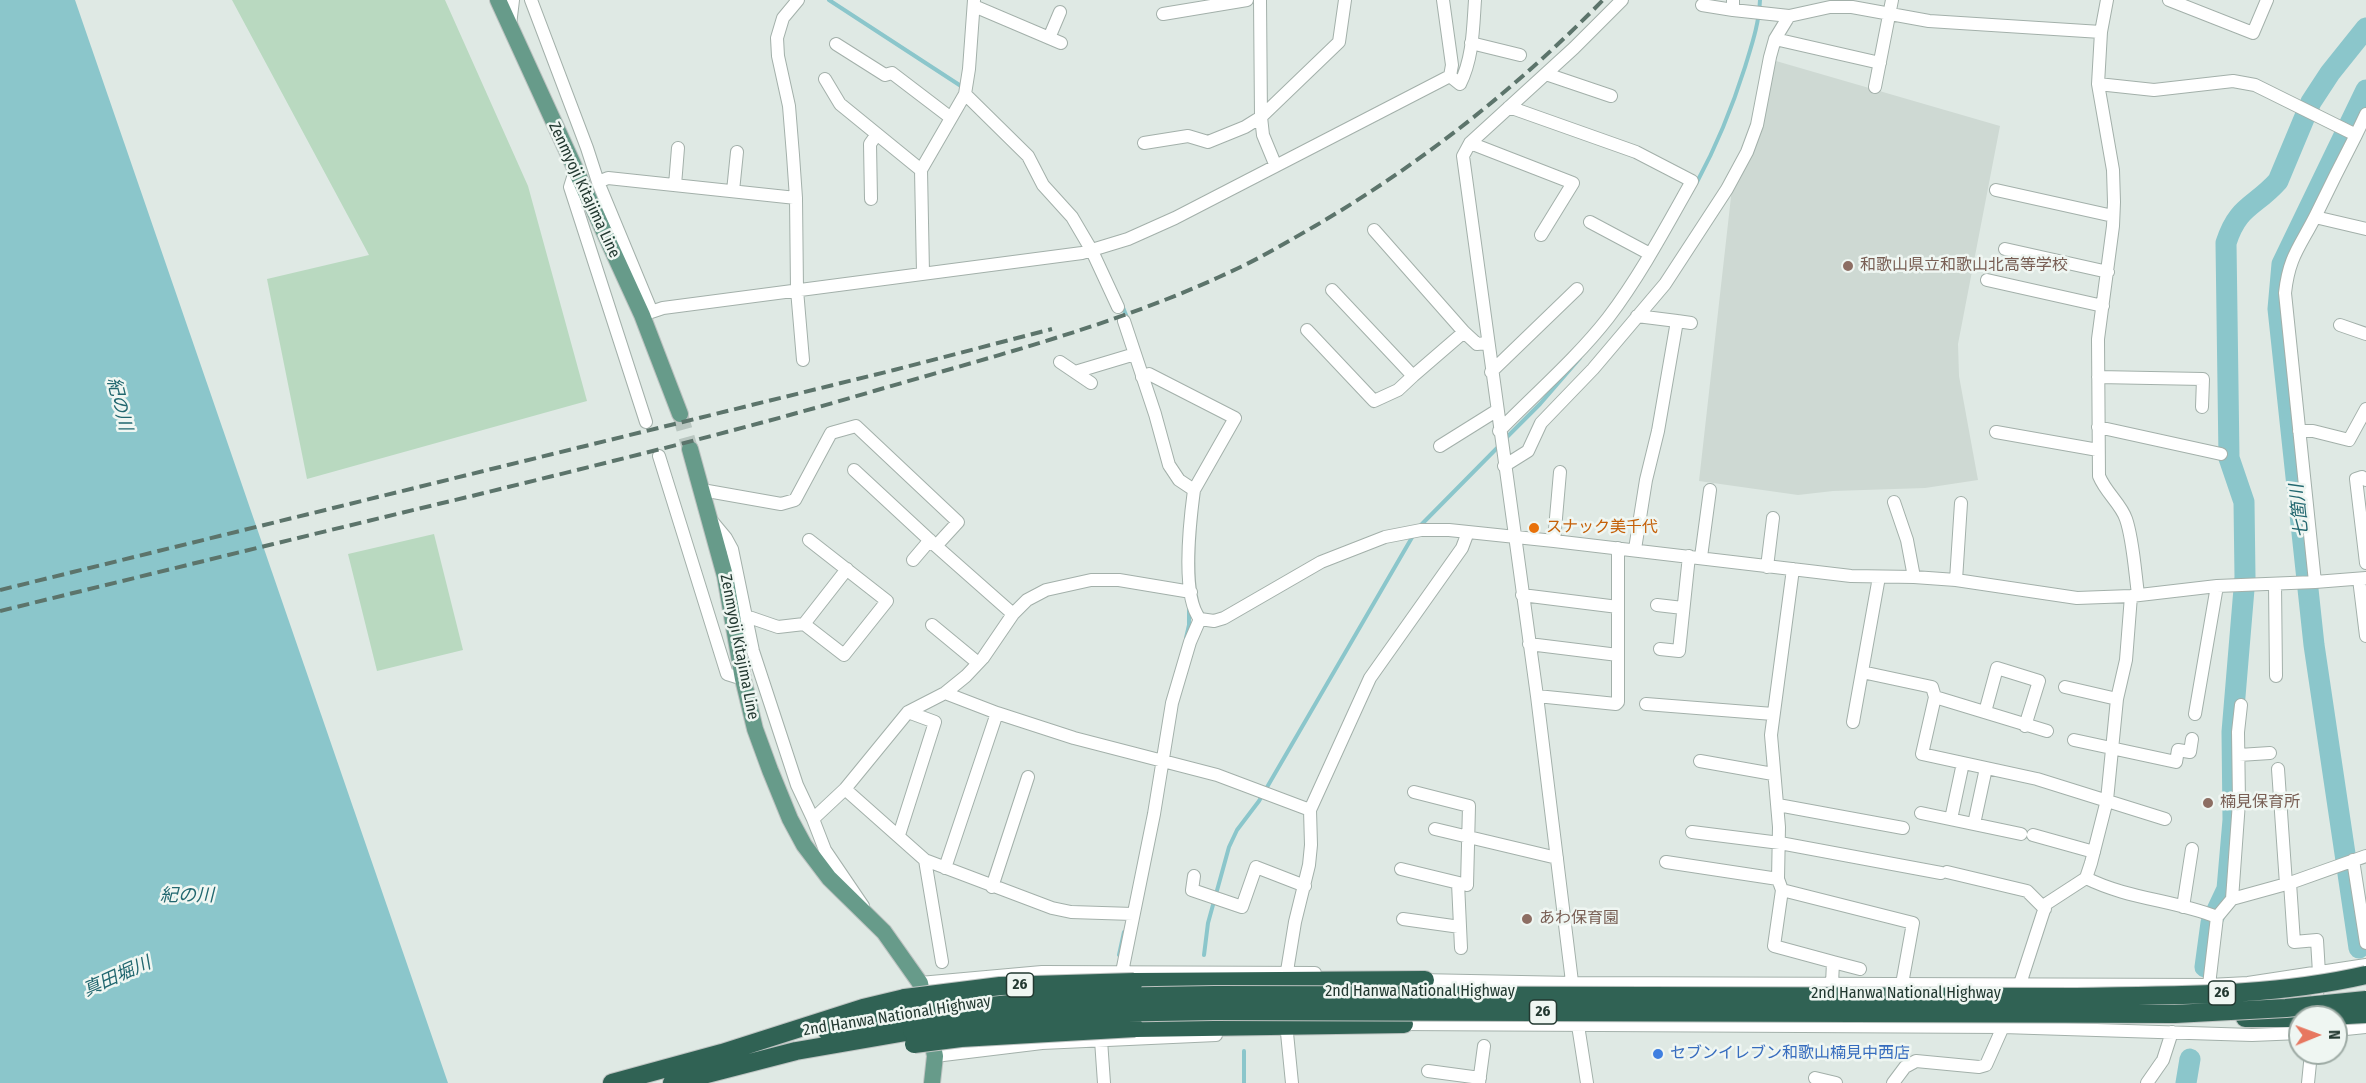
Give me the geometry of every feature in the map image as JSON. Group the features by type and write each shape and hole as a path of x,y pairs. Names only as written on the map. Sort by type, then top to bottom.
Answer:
{"highway":[{"name":"26","path":"2076,997 2254,992 2366,975"},
{"name":"26","path":"612,1083 722,1053 910,1022 1000,986 1129,977 1425,980"},
{"name":"26","path":"2076,997 2165,1002 2286,999 2366,990"},
{"name":"2nd Hanwa National Highway","path":"672,1083 796,1051 848,1033 1028,1002 1098,997 1203,995 2076,997"},
{"name":"26","path":"2174,1023 2366,1000"},
{"name":"2nd Hanwa National Highway","path":"910,1022 1003,1020 1098,1013 1179,1012 2174,1023"},
{"path":"2348,1015 2366,1014"},
{"name":"26","path":"2174,1023 2207,1017 2288,1018"},
{"name":"26","path":"910,1022 961,1038 1135,1028 1404,1024"},
{"name":"26","path":"706,1083 848,1033"}],"main road":[{"name":"Zenmyoji Kitajima Line","path":"498,0 575,171 647,313 680,414"},
{"name":"Zenmyoji Kitajima Line","path":"690,449 725,576 743,679 755,729 770,770 790,819 804,845 829,878 867,912 900,952 920,983 935,1056 932,1083"}],"street":[{"path":"510,25 513,0"},
{"path":"531,0 647,313 1096,249 1175,218 1275,164 1450,76"},
{"path":"798,0 783,18 777,38 778,56 789,106 796,198 797,290 803,360"},
{"path":"1163,14 1247,0"},
{"path":"1260,0 1261,117 1263,135 1275,164"},
{"path":"1144,143 1188,136 1208,141 1245,127 1261,117 1339,42 1344,0"},
{"path":"1443,0 1452,65 1450,76"},
{"path":"1450,76 1460,84 1467,69 1472,43 1475,0"},
{"path":"1587,1083 1577,1025 1537,696 1513,537 1463,156 1470,143 1546,74 1622,0"},
{"path":"1875,87 1892,0"},
{"path":"1893,1083 1905,1067 1916,1061 1979,1067 1986,1065 2020,985 2046,904 2086,878 2107,800 2117,699 2126,660 2135,595 2127,520 2105,490 2099,476 2098,339 2108,272 2113,216 2113,170 2098,84 2101,32 2107,0"},
{"path":"2169,0 2253,33 2267,0"},
{"path":"923,273 921,170 965,90 974,3 1055,41 1060,12"},
{"path":"1702,5 1733,5 1759,14 1790,16 1830,7 1852,7 1929,21 2101,32"},
{"path":"1504,466 1528,451 1541,423 1593,369 1665,284 1727,189 1747,152 1757,125 1775,39 1790,16"},
{"path":"1775,39 1880,63"},
{"path":"1472,43 1520,55"},
{"path":"836,44 885,75 892,74 951,118"},
{"path":"1546,74 1611,96"},
{"path":"825,79 840,104 921,170"},
{"path":"2098,84 2154,90 2233,81 2255,86 2350,132"},
{"path":"965,90 1028,156 1043,185 1072,217 1096,249 1118,307"},
{"path":"1500,439 1607,319 1650,254 1692,181 1636,152 1509,107"},
{"path":"2310,583 2299,431 2285,293 2288,271 2294,253 2315,217 2350,132 2366,114"},
{"path":"871,199 870,144 877,134"},
{"path":"1470,143 1573,183 1541,235"},
{"path":"675,185 678,148"},
{"path":"733,191 737,152"},
{"path":"575,171 570,187 646,422"},
{"path":"598,182 608,178 796,198"},
{"path":"1996,190 2113,216"},
{"path":"2315,217 2365,226"},
{"path":"1590,222 1650,254"},
{"path":"1374,230 1464,332 1477,344 1487,343"},
{"path":"2005,249 2108,272"},
{"path":"1987,280 2103,306"},
{"path":"1491,372 1577,289"},
{"path":"1332,290 1413,376"},
{"path":"1637,316 1691,323"},
{"path":"1124,321 1135,354 1146,376 1169,465 1179,480 1194,490"},
{"path":"1635,549 1677,321"},
{"path":"2340,325 2366,334"},
{"path":"1307,330 1374,401 1398,390 1464,332"},
{"path":"1075,372 1135,354"},
{"path":"1060,362 1091,383"},
{"path":"1146,376 1235,418 1194,490 1190,525 1188,591 1193,610 1200,619 1214,621 1224,618 1321,562 1385,537 1417,531 1468,532 1635,549 1767,567 1879,577 1956,580 2077,598 2135,595 2217,586 2310,583 2362,578 2366,636"},
{"path":"2098,377 2203,379 2202,407"},
{"path":"2299,431 2313,431 2349,440 2366,409"},
{"path":"1440,446 1496,411"},
{"path":"702,490 781,504 788,503 795,500 831,433 856,426 958,522 913,560"},
{"path":"2098,427 2221,454"},
{"path":"1996,432 2098,450"},
{"path":"660,456 727,674 743,679"},
{"path":"854,470 1013,614"},
{"path":"1554,541 1560,472"},
{"path":"2366,480 2362,477 2356,479 2366,563"},
{"path":"1660,649 1679,651 1683,608 1710,490"},
{"path":"1894,502 1907,540 1914,577"},
{"path":"1956,580 1960,503"},
{"path":"1767,567 1773,518"},
{"path":"710,519 732,549 753,651 797,785 825,850 857,894 867,912"},
{"path":"1287,971 1311,845 1310,810 1370,678 1462,548 1468,532"},
{"path":"746,616 778,627 804,624 844,655 887,601 809,540"},
{"path":"1537,696 1616,704 1618,702 1618,548"},
{"path":"804,624 847,569"},
{"path":"1793,569 1771,735 1780,843 1780,885 1774,946 1860,969"},
{"path":"1853,722 1879,577"},
{"path":"813,819 845,789 908,712 945,693 978,663 1013,614 1028,600 1046,590 1091,580 1119,580 1188,591"},
{"path":"2275,584 2276,676"},
{"path":"2195,714 2217,586"},
{"path":"1522,595 1618,607"},
{"path":"1657,605 1683,608"},
{"path":"1104,1083 1101,1040 1129,977 1129,914 1159,761 1172,703 1190,642 1200,619"},
{"path":"932,624 978,663"},
{"path":"1529,644 1618,655"},
{"path":"1985,712 1997,668 2038,681 2025,726"},
{"path":"1862,672 1932,687 1935,697 1922,754 2037,779 2165,819"},
{"path":"2065,687 2117,699"},
{"path":"945,693 997,713 1159,761 1217,775 1310,810"},
{"path":"1935,697 2047,731"},
{"path":"1646,704 1773,714"},
{"path":"2232,899 2239,802 2241,705"},
{"path":"898,835 935,722 908,712"},
{"path":"945,868 997,713"},
{"path":"2074,740 2176,762 2178,750 2190,752 2192,739"},
{"path":"2239,754 2270,753"},
{"path":"1700,761 1773,774"},
{"path":"1951,819 1963,763"},
{"path":"1974,824 1986,768"},
{"path":"2278,769 2294,942 2317,940 2319,974 2315,1005"},
{"path":"992,887 1028,777"},
{"path":"845,789 925,860 1052,908 1071,912 1129,914"},
{"path":"1401,869 1467,885 1469,806 1414,792"},
{"path":"1778,805 1903,828"},
{"path":"1921,813 2027,834 2094,852"},
{"path":"1435,829 1557,858"},
{"path":"1692,832 1780,843 1944,873 2027,891 2045,909"},
{"path":"2183,908 2192,849"},
{"path":"2209,985 2214,915 2232,899 2288,883 2366,856"},
{"path":"925,860 942,962"},
{"path":"1666,862 1780,885 1913,923 1902,984"},
{"path":"2348,862 2366,943"},
{"path":"1194,876 1192,890 1242,907 1256,867 1305,886"},
{"path":"2086,878 2125,894 2214,915"},
{"path":"1458,883 1461,948"},
{"path":"1403,919 1460,927"},
{"path":"1832,984 1833,962"},
{"path":"920,983 1042,972 1129,977 1287,971 1425,980 1572,983 2209,985 2248,983 2319,974 2366,965"},
{"path":"935,1056 1042,1043 1353,1030 1404,1024 2003,1027 2174,1023 2252,1035 2288,1034"},
{"path":"2147,1083 2163,1060 2174,1023"},
{"path":"2348,1029 2366,1027"},
{"path":"1287,1033 1292,1083"},
{"path":"1428,1071 1479,1080 1484,1046"},
{"path":"2308,1083 2310,1065"},
{"path":"1815,1078 1836,1083"}],"shaded area":[{"name":"和歌山県立和歌山北高等学校","path":"1776,61 2000,126 1958,344 1959,376 1978,480 1925,488 1833,491 1798,495 1699,481 1732,188 1762,127"}],"green space":[{"path":"232,0 445,0 528,186 587,401 307,479 267,279 369,255"},
{"path":"434,534 463,650 377,671 348,554"}],"water":[{"name":"紀の川","path":"0,0 75,0 448,1083 0,1083"}],"waterway":[{"path":"829,0 964,88"},
{"path":"1697,182 1718,140 1740,82 1755,34 1760,0"},
{"path":"2205,967 2211,923 2227,889 2233,820 2232,732 2245,577 2244,502 2229,458 2226,243 2236,221 2278,181 2311,102 2330,73 2366,28"},
{"name":"七箇川","path":"2359,948 2314,645 2278,309 2282,264 2366,90"},
{"path":"1122,305 1128,320"},
{"path":"1506,438 1540,404 1580,358"},
{"path":"1418,528 1501,444"},
{"path":"1204,955 1208,923 1229,847 1237,830 1259,801 1414,534"},
{"path":"1186,638 1189,607"},
{"path":"1119,955 1124,932"},
{"path":"1244,1051 1244,1083"},
{"path":"2186,1083 2190,1059"}],"tunnel":[{"path":"680,414 690,449"}],"railway":[{"path":"0,611 725,432 1010,352 1144,308 1252,262 1393,177 1502,94 1537,64 1603,0"},
{"path":"0,590 1052,329"}],"place":[{"name":"和歌山県立和歌山北高等学校","path":"1848,266"},
{"name":"スナック美千代","path":"1534,528"},
{"name":"楠見保育所","path":"2208,803"},
{"name":"あわ保育園","path":"1527,919"},
{"name":"セブンイレブン和歌山楠見中西店","path":"1658,1054"}],"water label":[{"name":"真田堀川","path":"117,977"}]}
